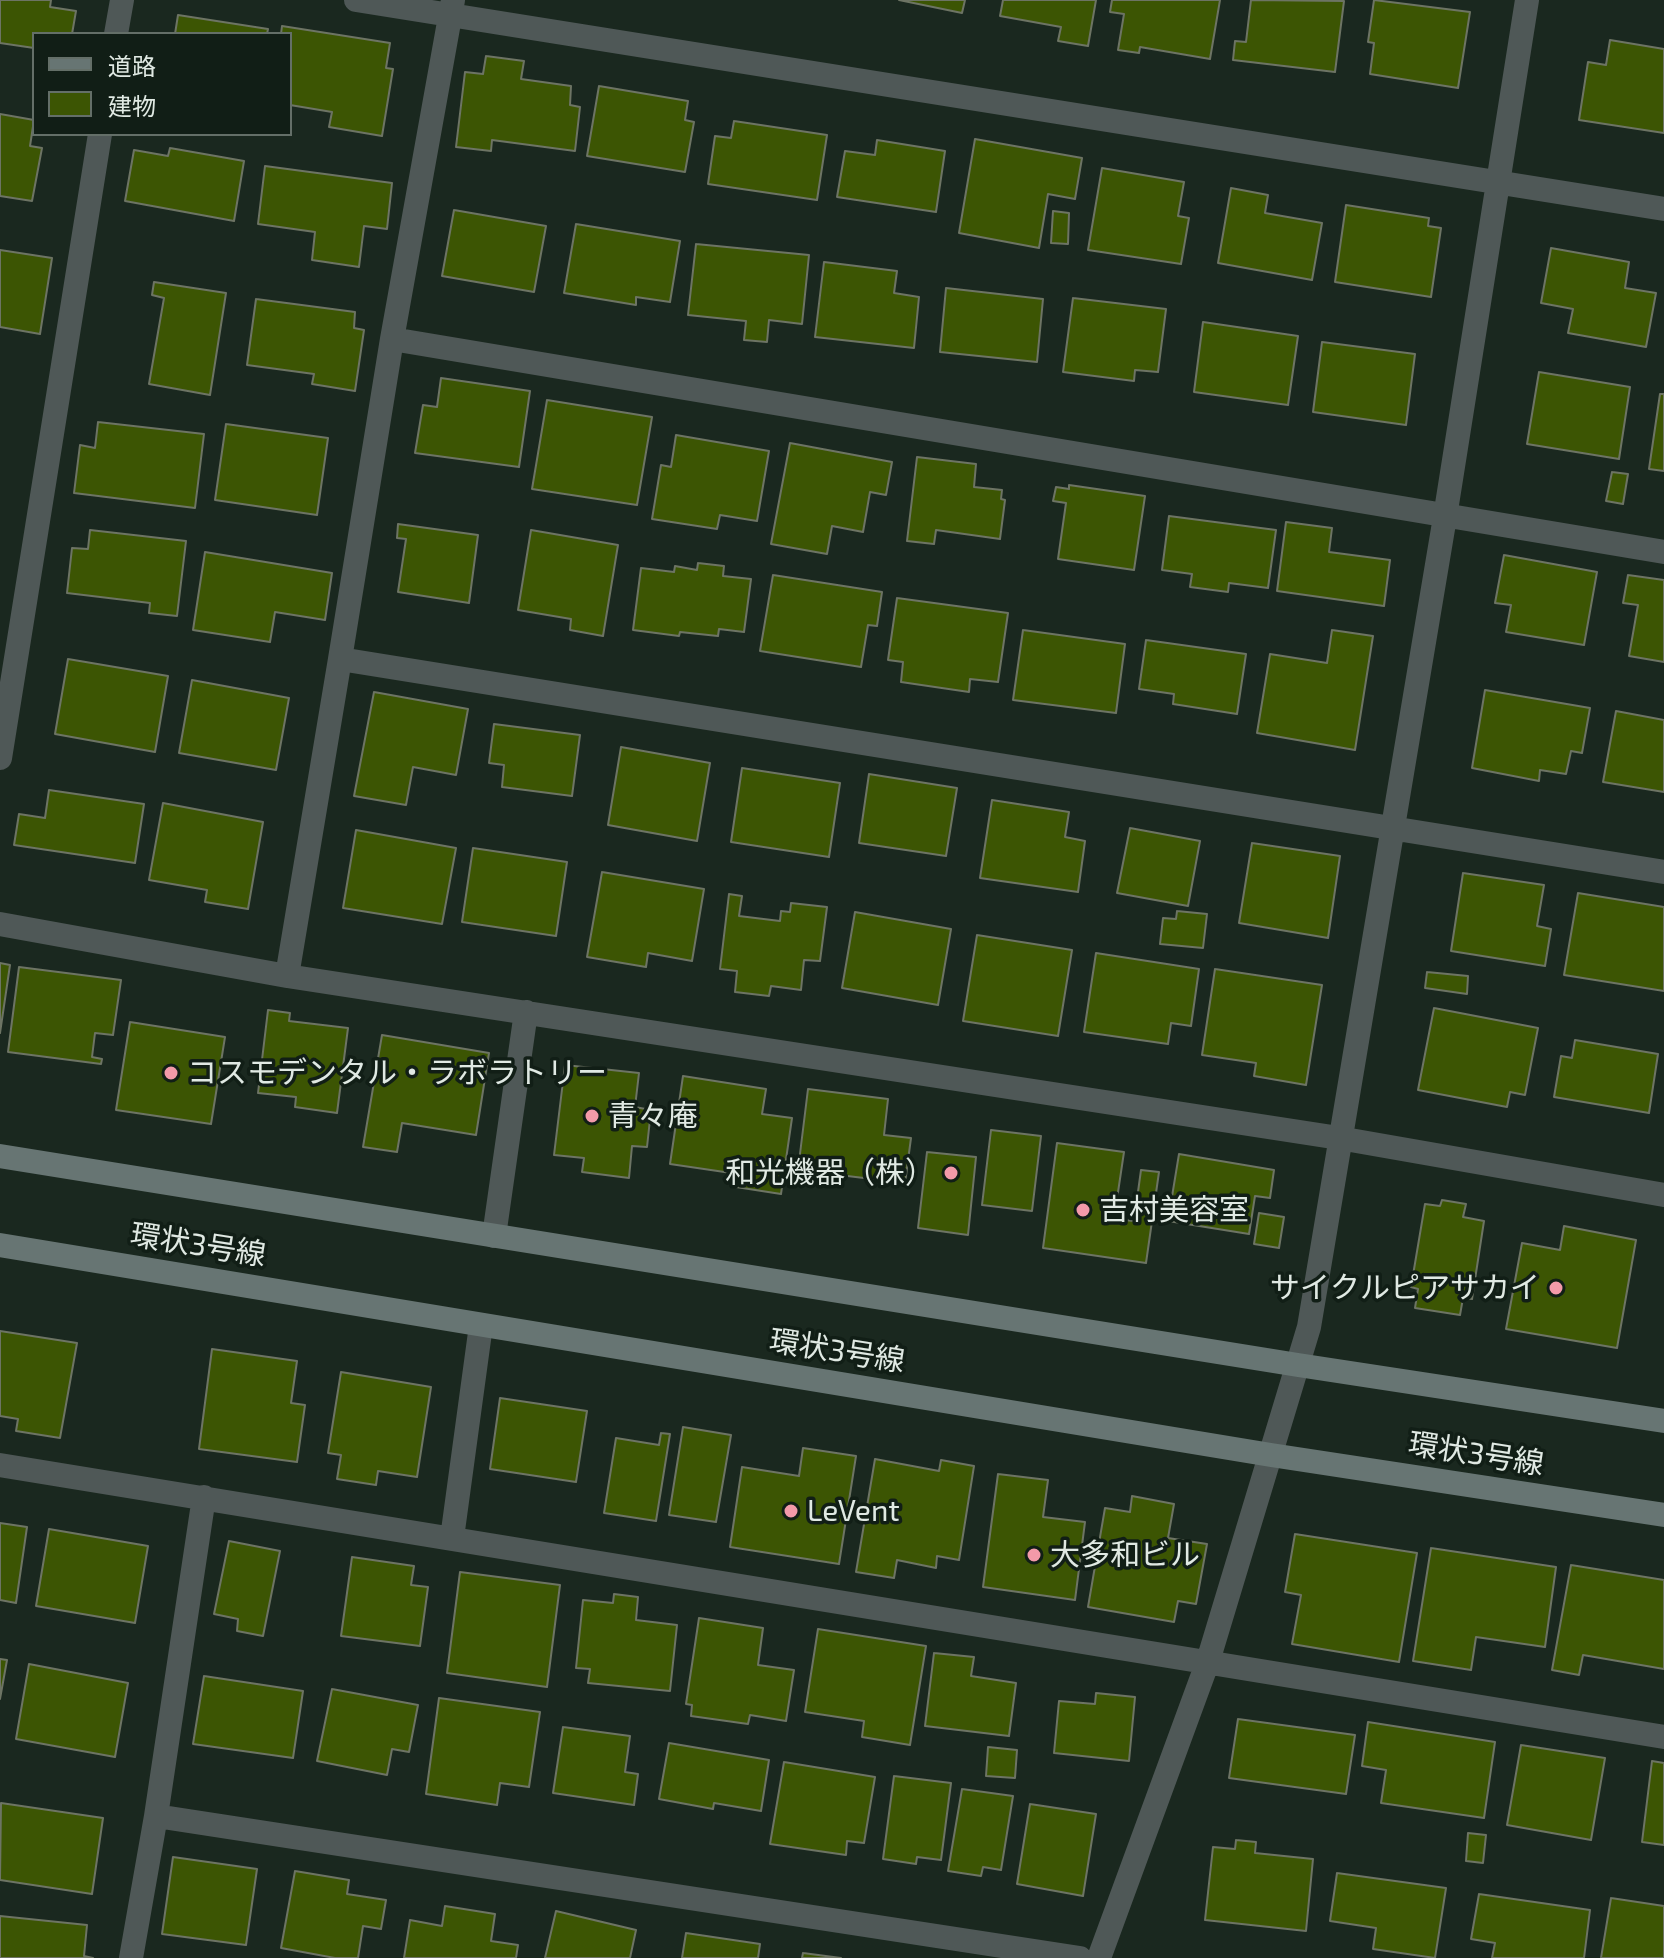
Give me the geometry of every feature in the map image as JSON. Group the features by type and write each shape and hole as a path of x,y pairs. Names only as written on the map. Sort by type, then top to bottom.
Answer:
{"street":[{"path":"116,32 122,0"},
{"path":"356,0 451,7 1664,209"},
{"path":"1099,1958 1208,1661 1309,1327 1445,517 1527,0"},
{"path":"287,976 392,339 451,7"},
{"path":"0,758 100,136"},
{"path":"392,339 1664,552"},
{"path":"340,659 1664,872"},
{"path":"0,924 287,976 1339,1138 1664,1195"},
{"path":"494,1236 526,1012"},
{"name":"環状3号線","path":"0,1156 1664,1421"},
{"name":"環状3号線","path":"0,1245 1271,1455 1664,1515"},
{"path":"452,1538 481,1325"},
{"path":"0,1465 1664,1737"},
{"path":"131,1958 156,1816 204,1497"},
{"path":"156,1816 1080,1958"}],"building":[{"path":"0,0 51,0 50,7 76,11 72,32 32,32 32,48 0,43"},
{"path":"899,0 965,0 962,13"},
{"path":"1003,0 1096,0 1088,46 1058,41 1061,27 1000,16"},
{"path":"1112,0 1220,0 1210,59 1140,47 1139,53 1118,50 1124,14 1110,12"},
{"path":"1251,0 1344,1 1335,72 1233,60 1235,41 1246,42"},
{"path":"1374,0 1470,12 1458,88 1370,74 1374,43 1368,42"},
{"path":"178,15 268,29 267,32 175,32"},
{"path":"282,26 390,43 386,68 393,69 382,136 329,127 332,112 292,105 292,32 281,32"},
{"path":"1610,40 1664,49 1664,133 1579,120 1588,62 1606,65"},
{"path":"486,56 524,61 521,79 571,86 570,105 580,107 575,151 492,140 491,151 456,147 465,72 483,74"},
{"path":"599,86 688,101 685,120 694,122 685,172 587,156"},
{"path":"0,114 32,120 30,146 42,148 32,201 0,196"},
{"path":"734,121 827,135 817,200 708,184 715,136 731,138"},
{"path":"975,139 1082,158 1075,199 1048,194 1039,248 959,233"},
{"path":"877,140 945,151 936,212 837,197 845,151 875,155"},
{"path":"170,148 244,161 234,221 125,201 134,150 168,156"},
{"path":"265,166 392,183 387,229 364,226 359,267 312,260 315,232 258,224"},
{"path":"1102,168 1184,182 1178,216 1189,218 1181,264 1088,250"},
{"path":"1231,188 1268,195 1265,213 1322,223 1312,280 1218,263"},
{"path":"1346,205 1429,218 1428,226 1441,228 1431,297 1335,282"},
{"path":"454,210 546,226 534,292 442,276"},
{"path":"1053,211 1069,213 1068,244 1051,243"},
{"path":"576,224 680,241 670,302 636,297 636,305 564,293"},
{"path":"696,244 809,255 802,324 769,320 767,342 744,340 746,321 688,315"},
{"path":"1551,248 1629,262 1625,288 1656,293 1646,347 1568,333 1573,309 1541,303"},
{"path":"0,250 52,258 40,334 0,327"},
{"path":"824,262 897,271 894,293 919,297 914,348 815,337"},
{"path":"154,282 226,293 210,395 149,384 164,298 152,295"},
{"path":"946,288 1043,299 1037,362 940,352"},
{"path":"1073,298 1166,309 1158,372 1135,370 1134,381 1063,372"},
{"path":"256,299 355,312 354,328 364,330 355,391 312,384 314,374 247,365"},
{"path":"1203,322 1298,336 1288,405 1194,392"},
{"path":"1322,342 1415,354 1406,425 1313,412"},
{"path":"1539,372 1630,387 1619,459 1527,444"},
{"path":"441,378 530,391 519,467 415,453 423,405 437,407"},
{"path":"1660,394 1664,394 1664,471 1649,469"},
{"path":"547,400 652,417 637,505 532,489"},
{"path":"98,422 204,434 195,508 74,493 80,445 95,448"},
{"path":"226,424 328,438 317,515 215,500"},
{"path":"676,435 769,451 757,521 720,515 717,529 652,519 661,465 671,467"},
{"path":"790,443 892,462 886,495 870,492 863,532 832,526 827,554 771,544"},
{"path":"917,457 976,464 974,487 1002,490 1001,499 1005,500 1000,539 936,530 934,544 907,541"},
{"path":"1612,472 1628,474 1623,504 1606,501"},
{"path":"1069,485 1145,496 1134,570 1058,559 1066,503 1053,501 1056,487 1069,489"},
{"path":"1169,516 1276,530 1268,588 1229,583 1228,592 1190,587 1192,574 1162,570"},
{"path":"1286,522 1332,528 1329,552 1390,560 1384,606 1277,591"},
{"path":"398,524 478,535 469,603 398,592 406,539 397,538"},
{"path":"90,530 186,541 177,616 149,613 150,603 67,593 72,548 88,549"},
{"path":"531,530 618,545 603,636 570,630 571,619 518,610"},
{"path":"205,552 332,573 325,620 275,612 270,642 193,630"},
{"path":"1504,555 1597,572 1584,645 1506,632 1511,605 1495,603"},
{"path":"698,563 724,566 723,576 751,579 744,632 719,629 718,636 680,632 679,636 633,630 641,568 674,572 675,566 697,570"},
{"path":"773,575 882,592 877,626 868,625 861,667 760,651"},
{"path":"1628,575 1664,580 1664,662 1629,656 1638,605 1623,603"},
{"path":"897,598 1008,613 998,682 970,679 969,692 901,682 903,662 888,660"},
{"path":"1023,630 1125,644 1116,713 1013,700"},
{"path":"1332,630 1373,636 1355,750 1257,733 1270,654 1327,663"},
{"path":"1146,640 1246,654 1237,714 1173,704 1174,694 1139,689"},
{"path":"68,659 168,676 155,752 55,734"},
{"path":"192,680 289,698 276,770 179,753"},
{"path":"1485,690 1590,708 1582,753 1571,751 1566,774 1540,770 1539,781 1472,768"},
{"path":"374,692 468,709 456,775 413,767 406,805 354,796"},
{"path":"1616,711 1664,720 1664,792 1603,782"},
{"path":"494,724 580,735 572,796 502,787 504,765 489,763"},
{"path":"621,747 710,763 697,841 608,825"},
{"path":"742,768 840,783 829,857 731,842"},
{"path":"869,774 957,788 946,856 859,843"},
{"path":"49,790 144,804 135,863 14,845 19,814 45,818"},
{"path":"992,800 1069,812 1065,837 1085,841 1078,892 980,878"},
{"path":"163,803 263,822 248,909 205,902 207,890 149,880"},
{"path":"1130,828 1200,841 1188,906 1117,893"},
{"path":"356,830 456,848 442,924 343,908"},
{"path":"1252,843 1340,856 1328,938 1239,923"},
{"path":"473,848 567,862 556,936 462,922"},
{"path":"602,872 704,889 692,961 648,953 646,967 587,957"},
{"path":"1463,873 1544,885 1537,926 1551,929 1545,966 1451,951"},
{"path":"1578,893 1664,907 1664,991 1564,975"},
{"path":"729,894 742,896 739,916 780,921 781,911 790,912 791,903 827,907 820,961 804,960 801,990 771,986 769,996 735,992 737,971 720,969"},
{"path":"1177,911 1207,914 1203,948 1160,944 1163,918 1176,919"},
{"path":"855,912 951,929 938,1005 842,988"},
{"path":"977,935 1072,950 1058,1036 963,1021"},
{"path":"1096,953 1199,969 1191,1026 1171,1023 1168,1044 1084,1032"},
{"path":"0,963 10,965 0,1033"},
{"path":"19,967 121,980 113,1035 95,1033 92,1057 102,1059 101,1064 8,1052"},
{"path":"1215,969 1322,985 1306,1085 1254,1076 1256,1063 1202,1055"},
{"path":"1427,972 1468,976 1467,994 1425,988"},
{"path":"1434,1008 1538,1028 1525,1095 1510,1092 1507,1107 1418,1090"},
{"path":"268,1010 290,1013 289,1021 348,1028 337,1113 295,1107 296,1097 258,1093"},
{"name":"コスモデンタル・ラボラトリー","path":"130,1022 225,1037 211,1124 116,1110"},
{"path":"382,1035 489,1053 476,1135 402,1123 397,1152 363,1147"},
{"path":"1575,1040 1658,1054 1649,1113 1554,1097 1561,1056 1572,1058"},
{"path":"565,1065 639,1073 635,1107 651,1110 647,1147 632,1146 629,1178 582,1172 584,1158 554,1155"},
{"path":"683,1076 766,1089 762,1114 792,1118 781,1194 736,1187 738,1174 670,1164"},
{"path":"808,1089 888,1099 884,1135 911,1138 905,1183 798,1170"},
{"path":"991,1130 1041,1136 1032,1211 982,1205"},
{"path":"1057,1143 1124,1152 1114,1219 1134,1221 1141,1170 1159,1172 1146,1263 1043,1248"},
{"path":"927,1152 976,1157 968,1235 918,1228"},
{"path":"1179,1154 1274,1170 1270,1198 1255,1196 1249,1234 1168,1221"},
{"path":"1442,1200 1466,1204 1463,1217 1484,1221 1472,1299 1463,1298 1460,1315 1415,1308 1418,1289 1411,1287 1425,1204 1440,1206"},
{"path":"1259,1213 1284,1217 1279,1248 1254,1244"},
{"path":"1564,1226 1636,1240 1617,1348 1506,1329 1522,1243 1560,1250"},
{"path":"0,1331 77,1343 60,1438 16,1431 18,1419 0,1416"},
{"path":"212,1349 297,1361 291,1403 305,1405 297,1462 199,1449"},
{"path":"341,1372 431,1387 417,1477 378,1471 376,1485 337,1479 341,1455 328,1453"},
{"path":"500,1398 587,1411 576,1482 490,1469"},
{"path":"683,1427 731,1435 716,1522 669,1515"},
{"path":"661,1433 670,1434 656,1521 604,1513 616,1438 659,1445"},
{"name":"LeVent","path":"803,1448 856,1456 839,1564 730,1547 742,1467 799,1476"},
{"path":"875,1459 939,1471 941,1460 974,1466 959,1560 937,1556 936,1568 897,1560 894,1578 856,1572"},
{"name":"大多和ビル","path":"998,1474 1048,1480 1043,1517 1085,1522 1075,1600 983,1587"},
{"path":"1132,1496 1174,1504 1168,1538 1207,1544 1196,1604 1178,1601 1174,1622 1088,1607 1105,1508 1130,1512"},
{"path":"0,1523 27,1527 16,1603 0,1600"},
{"path":"49,1529 148,1546 135,1623 36,1606"},
{"path":"1295,1534 1417,1553 1399,1662 1292,1644 1301,1595 1285,1592"},
{"path":"229,1541 280,1551 263,1636 237,1631 238,1619 214,1614"},
{"path":"1431,1548 1556,1567 1545,1647 1476,1637 1471,1670 1413,1661"},
{"path":"352,1557 414,1566 411,1585 428,1587 420,1646 341,1636"},
{"path":"1571,1565 1664,1580 1664,1669 1583,1655 1579,1675 1552,1670"},
{"path":"460,1572 560,1585 547,1687 447,1673"},
{"path":"614,1594 638,1597 636,1620 677,1625 670,1691 588,1683 590,1669 576,1668 583,1600 613,1603"},
{"path":"699,1618 763,1628 758,1665 794,1670 786,1721 750,1715 748,1724 691,1716 692,1705 686,1704"},
{"path":"818,1629 926,1646 910,1745 862,1737 864,1721 805,1712"},
{"path":"934,1653 974,1657 971,1676 1016,1683 1009,1736 925,1726"},
{"path":"0,1659 7,1660 0,1699"},
{"path":"29,1664 128,1683 115,1757 16,1739"},
{"path":"204,1676 303,1691 293,1758 193,1744"},
{"path":"332,1689 418,1705 409,1752 392,1749 387,1775 317,1761"},
{"path":"1096,1693 1135,1697 1129,1761 1054,1753 1059,1701 1095,1704"},
{"path":"439,1698 540,1712 529,1787 500,1783 497,1805 426,1794"},
{"path":"1238,1719 1355,1735 1346,1794 1229,1778"},
{"path":"1368,1722 1495,1742 1484,1818 1381,1803 1386,1770 1362,1766"},
{"path":"563,1727 630,1736 625,1772 638,1774 634,1805 553,1793"},
{"path":"669,1743 769,1760 761,1811 714,1803 713,1809 659,1799"},
{"path":"1521,1745 1605,1758 1591,1840 1507,1825"},
{"path":"988,1747 1017,1750 1015,1778 986,1776"},
{"path":"1652,1761 1664,1763 1664,1845 1642,1842"},
{"path":"784,1762 875,1777 864,1843 847,1841 846,1855 770,1844"},
{"path":"894,1776 951,1783 941,1860 917,1857 916,1864 883,1859"},
{"path":"962,1789 1013,1796 1001,1870 983,1867 981,1876 948,1871"},
{"path":"1,1803 103,1818 92,1894 0,1880"},
{"path":"1030,1804 1096,1814 1083,1896 1017,1884"},
{"path":"1468,1833 1486,1835 1483,1863 1466,1861"},
{"path":"1236,1840 1256,1842 1255,1853 1313,1859 1306,1931 1205,1920 1213,1847 1235,1849"},
{"path":"173,1857 257,1869 246,1945 162,1934"},
{"path":"295,1871 349,1880 347,1894 386,1900 381,1929 363,1926 358,1958 335,1958 281,1948"},
{"path":"1337,1873 1446,1888 1435,1958 1373,1949 1376,1928 1330,1921"},
{"path":"1479,1894 1590,1910 1584,1958 1492,1958 1495,1943 1471,1939"},
{"path":"1611,1898 1664,1906 1664,1958 1601,1958"},
{"path":"445,1906 495,1914 491,1941 518,1945 516,1958 404,1958 410,1920 442,1926"},
{"path":"556,1911 636,1930 630,1958 545,1958"},
{"path":"0,1916 87,1925 84,1956 93,1958 0,1958"},
{"path":"686,1933 760,1944 758,1958 682,1958"},
{"path":"803,1953 841,1958 802,1958"}],"place":[{"name":"コスモデンタル・ラボラトリー","path":"171,1073"},
{"name":"青々庵","path":"592,1116"},
{"name":"和光機器（株）","path":"951,1173"},
{"name":"吉村美容室","path":"1083,1210"},
{"name":"サイクルピアサカイ","path":"1556,1288"},
{"name":"LeVent","path":"791,1511"},
{"name":"大多和ビル","path":"1034,1555"}]}
